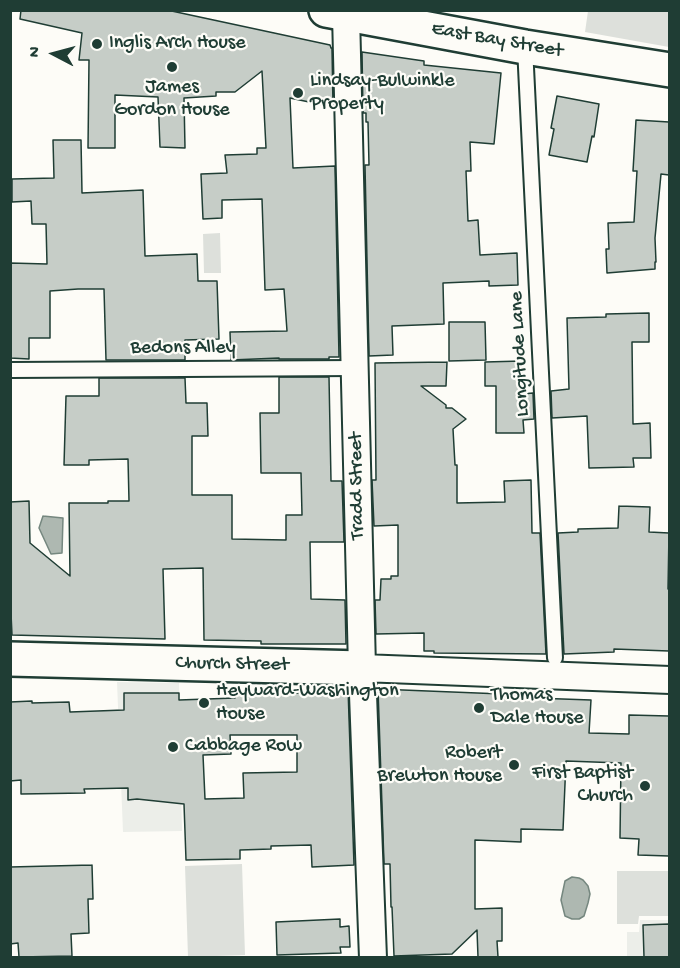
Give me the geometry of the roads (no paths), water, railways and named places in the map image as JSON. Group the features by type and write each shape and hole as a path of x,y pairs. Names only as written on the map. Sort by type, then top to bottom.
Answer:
{"street":[{"name":"East Bay Street","path":"336,12 525,47 669,70"},
{"name":"Tradd Street","path":"336,12 355,368 362,668 373,957"},
{"name":"Church Street","path":"10,659 362,668 669,680"}],"lane":[{"name":"Longitude Lane","path":"525,47 555,658"},
{"name":"Bedons Alley","path":"10,370 355,368"}],"place":[{"name":"Inglis Arch House","path":"97,44"},
{"name":"James Gordon House","path":"172,67"},
{"name":"Lindsay-Bulwinkle Property","path":"298,93"},
{"name":"Heyward-Washington House","path":"204,703"},
{"name":"Thomas Dale House","path":"479,708"},
{"name":"Cabbage Row","path":"173,747"},
{"name":"Robert Brewton House","path":"514,765"},
{"name":"First Baptist Church","path":"645,786"}]}
